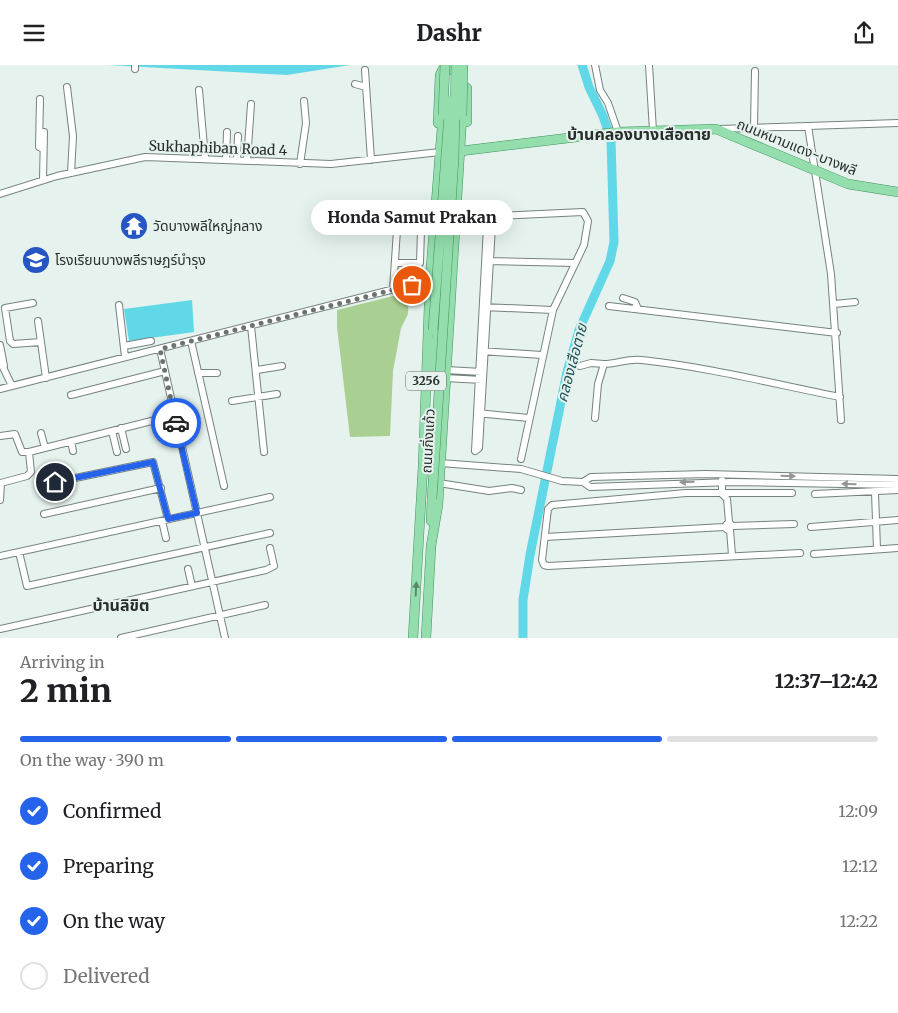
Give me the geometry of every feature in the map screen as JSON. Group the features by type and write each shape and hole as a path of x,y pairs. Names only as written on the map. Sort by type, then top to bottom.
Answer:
{"main road":[{"name":"ถนนกิ่งแก้ว","path":"413,638 424,465 430,280 443,119 444,65"},
{"name":"3256","path":"431,375 441,201 450,104 450,65"},
{"name":"3256","path":"432,541 432,499 454,159 456,65"},
{"name":"ถนนกิ่งแก้ว","path":"426,638 432,541 436,527 461,146 463,65"},
{"path":"440,148 439,81 443,69 460,69 465,75 467,84 466,127 461,146"},
{"path":"443,119 451,153"},
{"name":"ถนนหนามแดง-บางพลี","path":"461,146 616,132 716,129 848,184 898,192"},
{"name":"3256","path":"426,385 436,356 451,153"}],"street":[{"path":"594,65 600,90 608,103 616,132"},
{"path":"649,65 653,131"},
{"path":"365,70 371,160"},
{"path":"754,127 755,71"},
{"path":"355,84 366,87"},
{"path":"68,87 73,136 71,173"},
{"path":"199,90 205,158"},
{"path":"40,99 39,147 43,149"},
{"path":"300,163 306,123 304,101"},
{"path":"247,161 251,104"},
{"name":"ถนนหนามแดง-บางพลี","path":"716,129 898,123"},
{"path":"808,126 831,274 837,333 841,420"},
{"path":"43,181 44,132"},
{"path":"226,160 227,132"},
{"path":"237,160 238,136"},
{"path":"451,153 461,146"},
{"name":"Sukhaphiban Road 4","path":"0,194 71,173 137,158 205,158 331,164 371,160 440,148"},
{"path":"478,414 479,449 475,451 492,226 490,221 495,216 583,212 587,216 588,227 584,245 553,310 520,459"},
{"path":"393,290 397,230 421,230 420,263 395,263"},
{"path":"488,261 576,263"},
{"path":"0,389 430,280"},
{"path":"623,298 635,302 638,309"},
{"path":"834,304 855,302"},
{"path":"33,303 4,308 10,341 13,344 41,342"},
{"path":"119,305 126,357"},
{"path":"609,306 837,333"},
{"path":"485,307 553,310"},
{"path":"38,321 46,378"},
{"path":"251,326 264,452"},
{"path":"124,346 151,341"},
{"path":"191,341 224,486"},
{"path":"0,345 2,364 12,386"},
{"path":"160,349 225,638"},
{"path":"483,351 542,355"},
{"path":"580,366 641,360 677,364 840,397"},
{"path":"595,419 598,384 604,364"},
{"path":"257,370 282,366"},
{"path":"71,395 165,371"},
{"path":"446,374 468,375 481,372"},
{"path":"198,373 217,373"},
{"path":"468,375 481,380"},
{"path":"232,401 277,394"},
{"path":"478,414 529,418"},
{"path":"0,436 15,434 22,452 29,452 174,415"},
{"path":"122,429 126,449"},
{"path":"112,431 117,452"},
{"path":"42,433 45,448"},
{"path":"71,441 73,451"},
{"path":"0,500 1,483 31,472 29,452"},
{"path":"41,485 150,462 155,465 161,488 166,538"},
{"path":"440,463 521,469 562,481 583,482 590,487 722,478"},
{"path":"583,482 591,477 731,478 898,485"},
{"path":"623,477 623,486"},
{"path":"722,478 726,496 732,555"},
{"path":"726,496 731,478"},
{"path":"815,494 898,479"},
{"path":"439,483 490,491 512,488 521,490"},
{"path":"872,485 898,490"},
{"path":"872,485 877,549"},
{"path":"44,514 161,488"},
{"path":"792,493 726,496 664,495 554,505 548,509 542,560 544,565 548,566 732,555 800,553"},
{"path":"0,556 270,497"},
{"path":"811,527 898,520"},
{"path":"545,537 794,524"},
{"path":"19,552 26,586 270,533"},
{"path":"0,629 271,569 274,565 270,548"},
{"path":"814,554 898,548"},
{"path":"188,569 192,586"},
{"path":"120,638 265,605"}],"green space":[{"path":"409,292 408,314 401,328 393,371 390,436 350,437 337,327 337,310"}],"water":[{"path":"108,65 350,65 287,75"},
{"path":"192,300 194,332 129,341 124,309"}],"waterway":[{"name":"คลองเสือตาย","path":"523,638 523,600 530,555 567,372 579,330 610,261 614,242 611,140 582,65"}],"way so far":[{"path":"176,423 160,349 412,285"}],"place":[{"name":"วัดบางพลีใหญ่กลาง","path":"134,226"},
{"name":"โรงเรียนบางพลีราษฎร์บำรุง","path":"36,260"},
{"name":"Honda Samut Prakan","path":"412,285"}],"district":[{"name":"บ้านคลองบางเสือตาย","path":"639,134"},
{"name":"บ้านลิขิต","path":"121,605"}],"route":[{"path":"55,482 153,462 168,519 197,513 176,423"}]}
